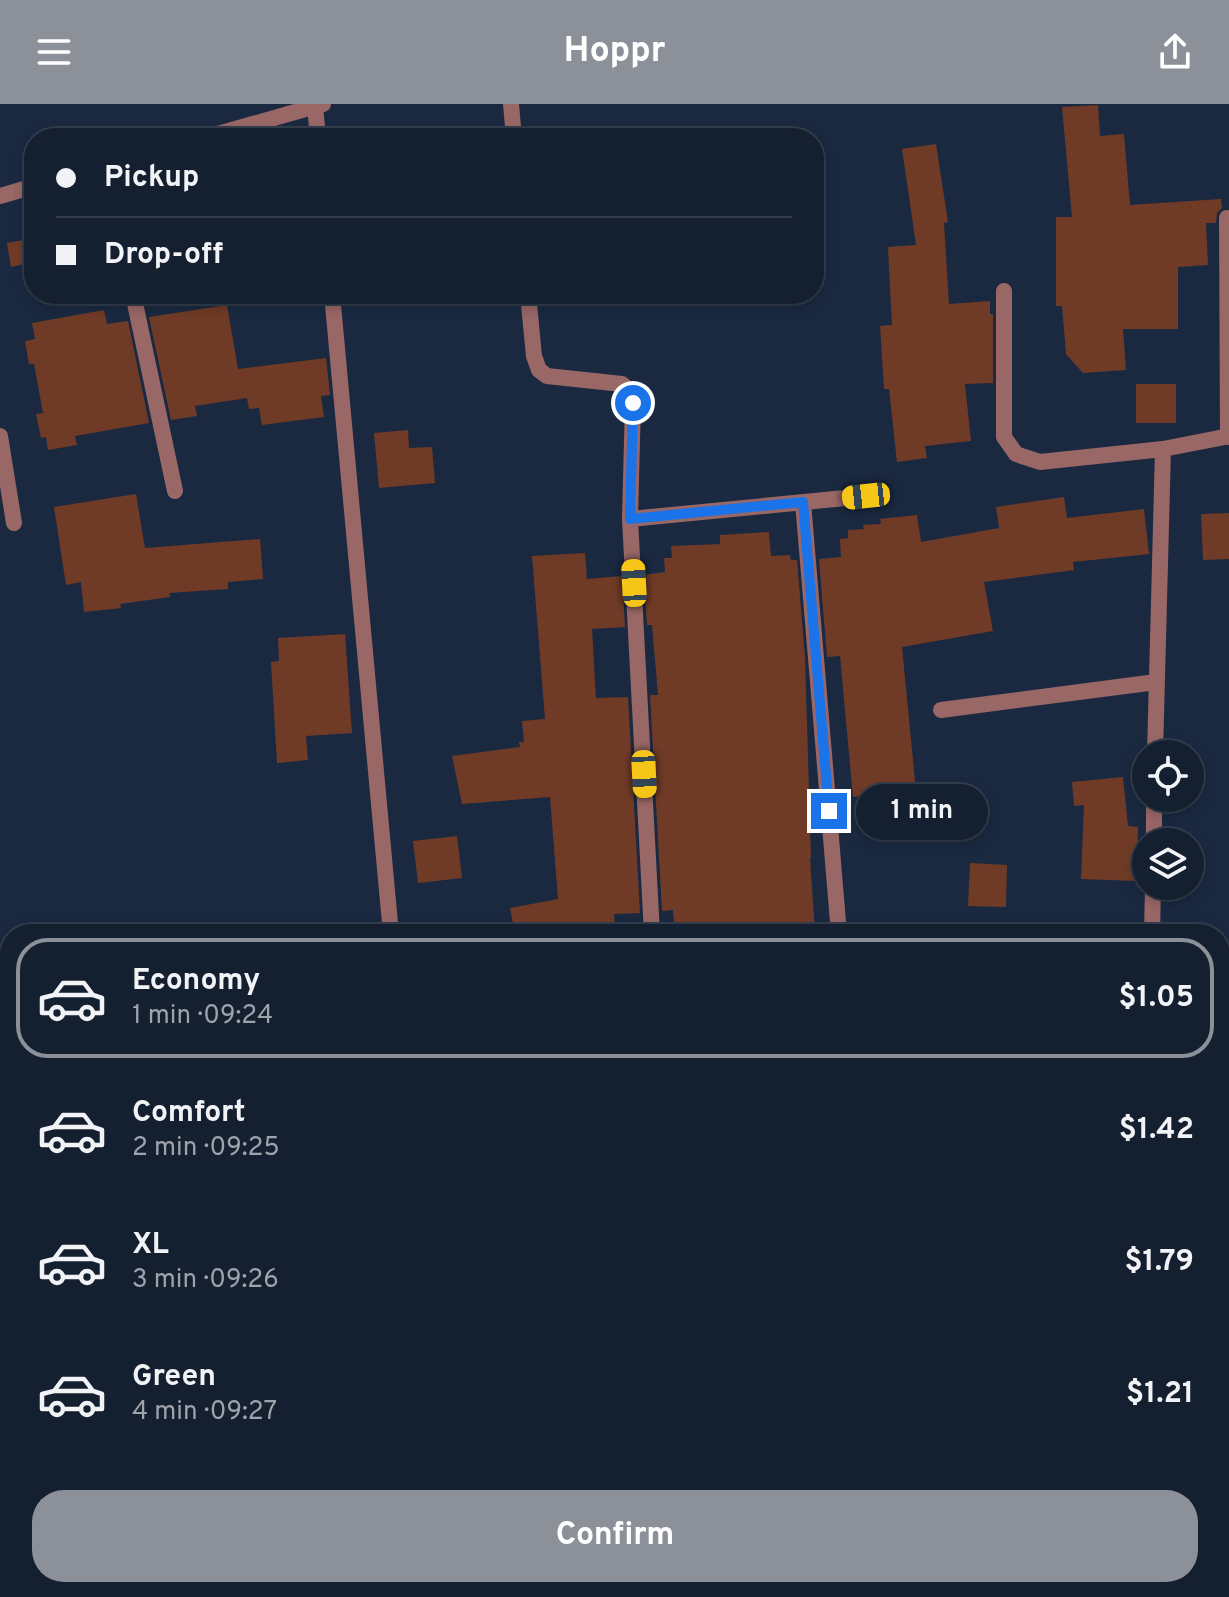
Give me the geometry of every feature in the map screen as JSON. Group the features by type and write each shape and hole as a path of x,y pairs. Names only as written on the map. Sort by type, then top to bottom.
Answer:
{"street":[{"path":"511,104 513,128"},
{"path":"239,128 319,105 318,128"},
{"path":"0,196 24,189"},
{"path":"1004,291 1004,437 1016,454 1040,462 1163,449 1228,436 1227,218"},
{"path":"135,304 175,491"},
{"path":"333,304 390,924"},
{"path":"529,304 534,356 539,370 547,376 622,384 629,390 633,403 630,519 651,924"},
{"path":"0,436 14,523"},
{"path":"1155,740 1163,449"},
{"path":"630,519 866,496"},
{"path":"803,502 838,924"},
{"path":"941,710 1156,682"},
{"path":"1152,924 1153,900"}],"building":[{"path":"1098,105 1100,136 1124,134 1130,205 1221,199 1222,208 1217,213 1216,223 1206,223 1208,265 1178,267 1178,329 1123,329 1126,370 1083,373 1066,354 1062,306 1056,306 1056,217 1072,217 1062,107"},
{"path":"936,144 948,222 944,223 949,304 990,301 990,314 993,314 993,383 965,384 971,441 925,446 927,458 897,462 889,389 884,389 880,326 892,325 888,247 916,245 902,149"},
{"path":"24,240 24,264 11,267 7,243"},
{"path":"227,305 238,369 326,358 330,395 321,396 324,417 262,425 259,408 249,409 247,398 195,406 197,416 171,420 149,317"},
{"path":"104,310 107,324 128,321 149,423 75,436 77,445 48,450 46,437 41,438 36,414 43,413 34,364 29,364 25,341 35,339 32,323"},
{"path":"1136,384 1176,384 1176,423 1136,423"},
{"path":"408,430 409,448 432,447 435,483 379,488 374,433"},
{"path":"136,494 145,548 260,539 263,579 228,582 228,589 169,593 170,597 120,604 121,608 84,612 81,582 66,585 54,507"},
{"path":"1064,497 1067,518 1144,509 1149,554 1073,562 1074,570 984,582 993,631 902,647 916,791 853,797 840,656 827,657 819,559 841,557 840,539 848,538 848,530 881,524 880,519 917,515 921,542 999,528 996,507"},
{"path":"1229,513 1229,559 1203,560 1201,514"},
{"path":"769,532 771,556 790,555 791,560 797,560 805,658 814,924 674,924 673,910 662,911 650,695 658,695 652,625 647,625 644,575 665,572 664,558 672,558 671,546 720,544 720,535"},
{"path":"585,553 587,579 622,576 625,627 592,629 596,698 628,697 640,913 614,914 614,924 513,924 510,908 558,899 550,797 462,804 452,756 520,747 519,742 524,742 522,721 545,719 532,556"},
{"path":"345,634 352,733 306,736 308,760 277,763 271,662 279,661 278,638"},
{"path":"1123,777 1128,826 1138,827 1132,828 1132,881 1081,879 1084,805 1074,806 1072,782"},
{"path":"457,836 462,878 418,883 413,841"},
{"path":"970,863 1007,865 1006,907 968,906"}],"route":[{"path":"633,403 630,519 803,502 829,811"}]}
